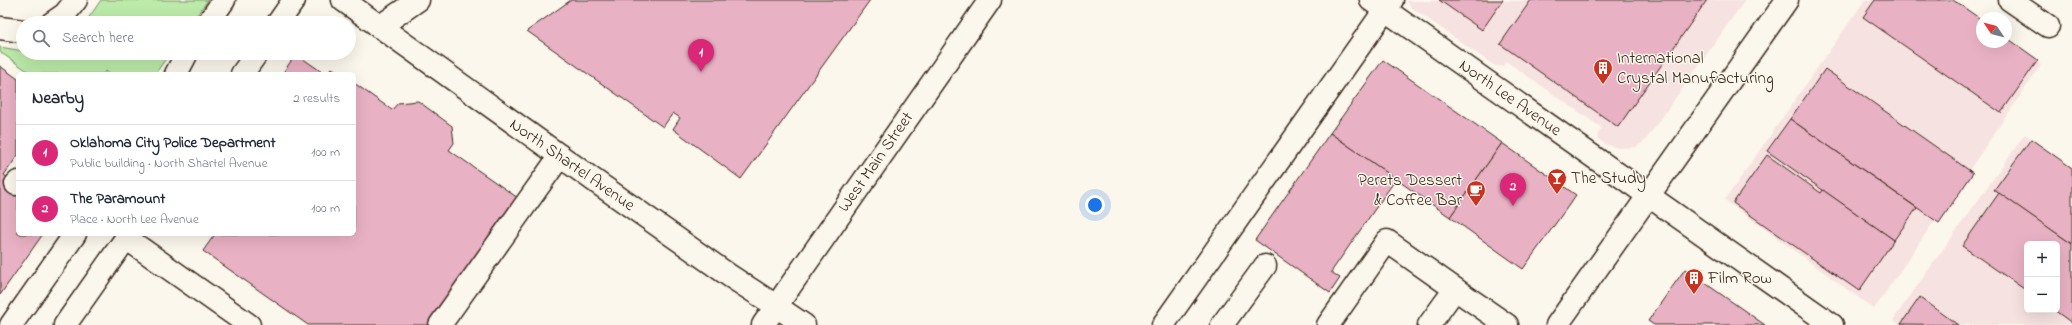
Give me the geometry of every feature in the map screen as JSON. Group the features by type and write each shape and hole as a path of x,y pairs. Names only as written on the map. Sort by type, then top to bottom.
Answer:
{"main road":[{"path":"62,16 76,0"},
{"path":"213,16 224,0"},
{"path":"283,16 294,0"},
{"name":"North Shartel Avenue","path":"343,0 730,276 804,325"},
{"path":"379,27 418,0"},
{"name":"West Main Street","path":"763,325 990,0"},
{"path":"1557,325 1787,0"},
{"path":"2010,0 2048,26"},
{"path":"1163,325 1382,3"},
{"name":"North Lee Avenue","path":"1382,3 1832,325"},
{"path":"0,28 16,30"},
{"path":"177,72 183,60"},
{"path":"243,72 252,60"},
{"path":"440,325 560,156"},
{"path":"11,325 75,236"},
{"path":"65,325 128,236 249,325"},
{"path":"1328,325 1387,241 1507,325"},
{"path":"1222,325 1265,266"},
{"path":"1429,325 1455,288"}],"shaded area":[{"path":"1745,0 1645,141 1636,147 1618,148 1605,144 1598,139 1597,136 1602,128 1506,61 1503,66 1495,66 1411,7 1407,1"},
{"path":"1865,0 1950,0 1976,34 1976,48 2012,48 2012,44 2041,65 1874,309 1725,200"},
{"path":"2025,134 2072,168 2072,325 1900,325 1893,320"}],"green space":[{"path":"101,0 208,0 196,16 90,16"},
{"path":"0,47 16,50 16,60 165,60 156,72 29,72 0,52"}],"building":[{"path":"571,0 870,0 741,179 673,129 680,118 673,113 663,127 527,31"},
{"path":"1439,0 1503,0 1482,30"},
{"name":"International Crystal Manufacturing","path":"1531,0 1707,0 1618,127 1500,44"},
{"path":"1875,0 1953,0 1976,16 1976,48 2012,48 2012,41 2038,60 2001,113 1863,17"},
{"path":"292,60 305,60 322,72 283,72"},
{"path":"1383,60 1502,143 1450,217 1330,133"},
{"path":"0,66 16,78 16,158 4,175 16,184 16,236 42,236 0,295"},
{"path":"332,68 338,72 329,72"},
{"path":"1825,69 1973,173 1939,223 1790,119"},
{"path":"356,84 392,110 398,103 418,101 452,126 454,143 449,150 518,198 429,325 308,325 203,251 214,236 356,236"},
{"path":"1790,119 1917,208 1894,240 1767,151"},
{"path":"1330,133 1396,179 1331,272 1340,278 1330,293 1255,240"},
{"path":"2031,139 2072,168 2072,244 1994,190"},
{"path":"1502,143 1576,195 1523,269 1450,217"},
{"path":"1767,155 1821,193 1823,190 1894,240 1859,291 1733,203"},
{"path":"1999,193 2072,244 2072,323 2058,313 2060,313 2060,241 2024,241 2024,289 1962,246"},
{"name":"Film Row","path":"1685,269 1765,325 1654,325 1648,321"},
{"path":"1920,297 1924,300 1958,325 1901,324"}],"place":[{"name":"Oklahoma City Police Department","path":"701,72"},
{"name":"International Crystal Manufacturing","path":"1603,85"},
{"name":"The Study","path":"1557,195"},
{"name":"The Paramount","path":"1513,206"},
{"name":"Perets Dessert & Coffee Bar","path":"1476,207"},
{"name":"Film Row","path":"1694,295"}]}
